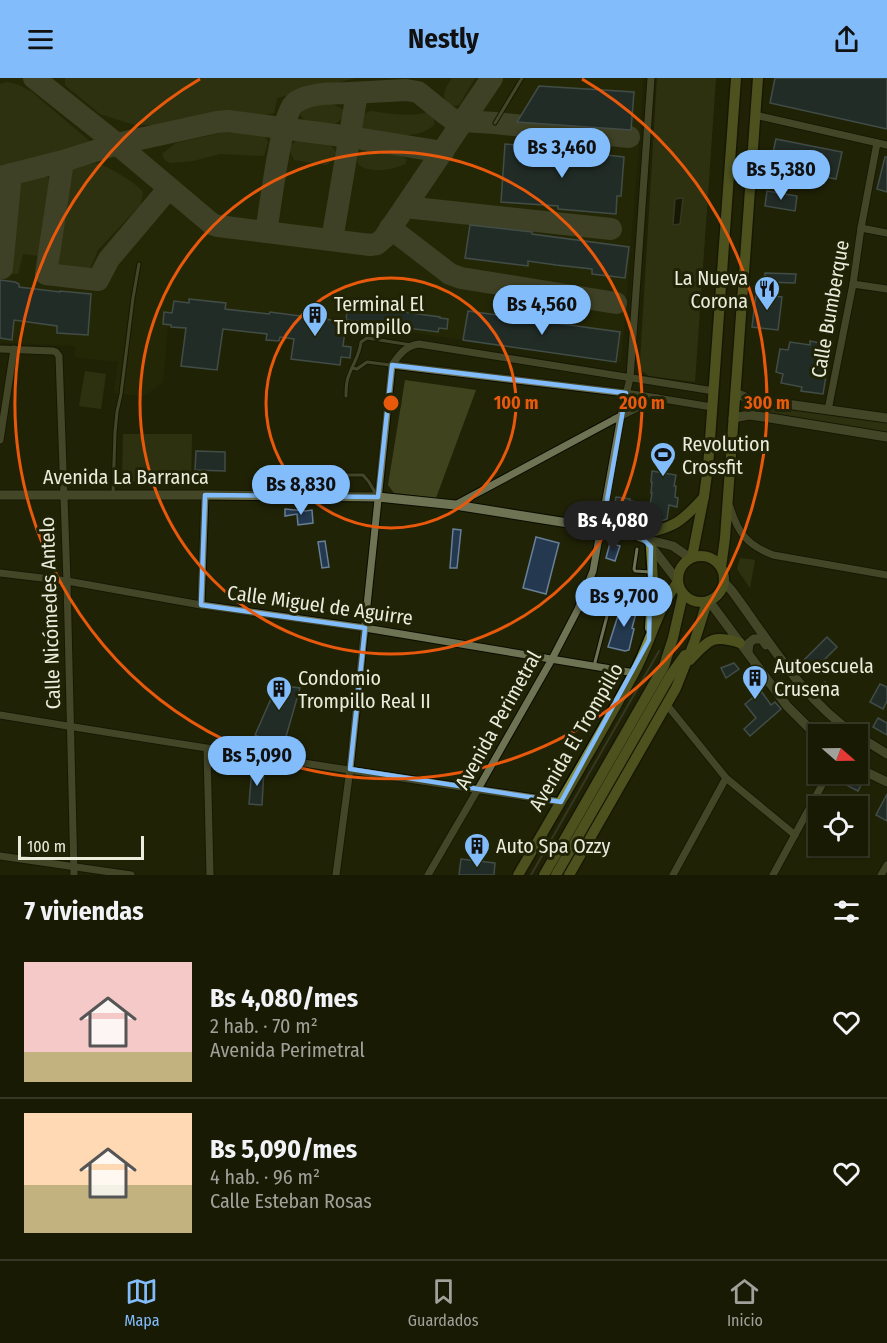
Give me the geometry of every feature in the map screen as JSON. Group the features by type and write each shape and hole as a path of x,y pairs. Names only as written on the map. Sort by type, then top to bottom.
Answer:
{"main road":[{"path":"691,558 708,467 736,78"},
{"path":"721,567 758,78"},
{"path":"649,640 652,572 645,540 657,531 678,523 704,496"},
{"path":"708,557 721,567 724,582 718,595 708,601 693,602 682,594 677,581 680,567 691,558 708,557"},
{"name":"Avenida El Trompillo","path":"518,875 634,673 677,581"},
{"name":"Avenida El Trompillo","path":"544,875 664,666 673,638 682,594"},
{"path":"556,875 572,857 667,705 686,665 708,601"},
{"path":"686,665 709,641 718,638 740,643"},
{"path":"569,875 572,857 670,676 695,640"}],"street":[{"name":"Avenida Perimetral","path":"428,875 552,658 578,609 593,571 630,378 651,78"},
{"path":"755,115 887,145"},
{"name":"Calle Bumberque","path":"828,410 853,284 877,143"},
{"path":"861,228 887,233"},
{"path":"853,284 887,290"},
{"path":"336,875 350,769 392,365 405,349 420,344 714,392"},
{"path":"0,349 14,349 0,440"},
{"name":"Calle Nicómedes Antelo","path":"14,349 56,352 59,356 74,871"},
{"path":"392,365 626,393 712,407"},
{"path":"735,393 750,399 887,418"},
{"path":"455,505 657,398"},
{"path":"764,417 759,408 767,401"},
{"path":"733,418 749,415 887,437"},
{"name":"Avenida La Barranca","path":"0,495 378,497 455,505 602,529 673,546 691,558"},
{"path":"201,605 205,495"},
{"path":"727,500 740,532 760,550 773,555 887,575"},
{"path":"645,540 677,581"},
{"name":"Calle Miguel de Aguirre","path":"0,573 67,581 201,605 365,628 634,673"},
{"path":"724,582 790,671 840,724"},
{"path":"708,601 787,706 808,727"},
{"path":"748,652 751,640 762,639 790,671"},
{"path":"667,705 726,778 795,835"},
{"path":"0,715 207,749 561,801"},
{"path":"868,743 887,754"},
{"path":"207,749 210,875"},
{"path":"868,773 887,782"},
{"path":"673,875 726,778"},
{"path":"773,875 823,784"},
{"path":"0,856 74,871 131,875"},
{"path":"881,875 887,864"}],"lane":[{"path":"495,123 522,78"},
{"path":"113,495 116,422 139,264"},
{"path":"346,396 348,377 360,352 361,342 367,338 412,345"},
{"path":"352,368 357,369 367,362 392,365"},
{"path":"290,471 363,475 378,497"},
{"path":"637,549 635,571 652,572"},
{"path":"594,666 607,616"}],"highlighted area":[{"path":"392,365 626,393 602,529 639,535 651,547 649,640 561,802 350,769 365,628 201,605 205,495 378,497"}],"shaded area":[{"path":"0,78 643,78 621,362 386,329 380,324 349,320 346,324 343,346 351,347 350,358 341,358 340,365 291,359 294,339 280,337 279,341 266,340 266,334 223,329 217,370 181,366 185,329 171,327 168,324 163,382 144,396 114,393 118,362 75,357 75,346 0,342"},
{"path":"65,78 356,78 277,98 274,113 265,115 224,111 161,125 135,125 100,114 65,85"},
{"path":"452,78 475,78 459,105 454,106 448,104 444,97"},
{"path":"657,78 716,78 695,382 649,376 642,371 640,362"},
{"path":"7,82 32,92 94,145 0,171 0,84"},
{"path":"317,101 340,108 344,114 341,119 334,125 304,120 300,114 303,106"},
{"path":"370,111 406,115 428,112 434,117 434,125 409,135 362,130 359,120 361,115"},
{"path":"225,132 260,134 268,142 264,156 220,154 193,161 170,163 162,154 176,143"},
{"path":"303,138 329,145 336,152 333,160 326,165 294,160 290,151 291,145"},
{"path":"371,147 407,159 405,164 381,170 363,167 358,164 359,154 362,150"},
{"path":"98,163 138,187 143,192 141,204 98,250 88,274 52,270 68,174 74,166"},
{"path":"44,176 54,179 56,185 44,251 38,256 23,254 18,274 9,274 7,269 19,188 22,182"},
{"path":"683,198 680,224 673,225 675,199"},
{"path":"85,371 106,374 101,409 79,406"},
{"path":"405,380 476,390 436,498 394,493 388,485"},
{"path":"767,404 887,422 887,435 765,415"},
{"path":"123,434 192,434 191,482 122,482"},
{"path":"740,558 755,560 750,588 737,569"}],"building":[{"path":"775,78 887,78 887,129 770,103"},
{"path":"539,86 634,92 631,130 517,122"},
{"path":"776,139 842,152 836,179 770,166"},
{"path":"505,144 624,157 621,196 617,196 616,214 558,209 558,206 501,202"},
{"path":"885,157 887,157 887,192 877,189"},
{"path":"767,191 797,196 795,211 765,206"},
{"path":"470,225 629,247 625,278 592,274 592,269 528,261 528,266 465,258"},
{"path":"765,273 796,274 795,283 765,282"},
{"path":"0,280 15,282 19,284 19,287 91,294 88,335 57,333 57,326 14,320 12,340 0,338"},
{"name":"La Nueva Corona","path":"756,294 782,297 778,330 752,327"},
{"path":"189,299 226,303 225,309 269,314 270,312 346,322 343,346 351,347 350,358 341,357 340,365 291,359 294,339 280,337 279,341 266,340 267,334 223,329 217,370 181,366 186,328 163,324 164,312 172,313 174,301 189,303"},
{"path":"351,307 440,317 448,319 447,329 439,328 438,332 346,320 347,312 350,312"},
{"path":"468,311 620,332 616,362 463,340"},
{"path":"810,341 831,345 823,394 801,391 802,387 781,383 783,374 776,372 780,349 788,350 790,342 810,345"},
{"path":"196,451 225,452 225,471 195,470"},
{"path":"652,471 676,475 674,486 676,486 675,497 678,498 677,507 669,505 667,519 650,525 647,524 652,493"},
{"path":"616,497 637,502 635,522 617,519 613,514"},
{"path":"285,509 312,510 313,523 298,525 297,514 285,516"},
{"path":"453,529 461,530 457,568 450,568"},
{"path":"536,537 559,543 546,594 523,588"},
{"path":"325,541 329,567 322,568 318,542"},
{"path":"610,543 620,546 615,561 606,558"},
{"path":"622,603 638,606 629,650 625,651 608,647"},
{"path":"827,637 837,647 812,672 802,662"},
{"path":"734,663 739,669 726,678 721,668"},
{"path":"825,682 833,689 828,694 820,687"},
{"path":"880,684 887,687 887,701 883,709 870,702"},
{"name":"Condomio Trompillo Real II","path":"277,685 300,688 283,747 255,735"},
{"path":"761,691 771,705 775,702 781,709 750,736 744,729 756,718 745,704"},
{"path":"878,718 887,723 887,735 873,727"},
{"path":"252,768 264,769 262,805 249,804"},
{"path":"849,784 862,784 858,791 848,786"},
{"path":"887,794 887,821 876,815"},
{"name":"Auto Spa Ozzy","path":"461,859 495,863 494,875 459,875"}],"waterway":[{"path":"531,875 659,651"}],"taxiway":[{"path":"34,78 212,224 370,245 377,244 384,238 492,78"},
{"path":"266,232 277,162 286,123 296,102 308,97 322,94 406,90 418,92 452,119 629,137"},
{"path":"332,240 357,93"},
{"path":"0,177 117,144 228,121 443,152"},
{"path":"63,161 46,274 98,280 109,259 169,188"},
{"path":"2,268 11,174"},
{"path":"405,207 611,229"},
{"path":"390,228 450,274 461,278 616,303"}],"place":[{"name":"La Nueva Corona","path":"767,312"},
{"name":"Terminal El Trompillo","path":"315,338"},
{"name":"Revolution Crossfit","path":"663,478"},
{"name":"Autoescuela Crusena","path":"755,701"},
{"name":"Condomio Trompillo Real II","path":"279,712"},
{"name":"Auto Spa Ozzy","path":"477,869"}]}
